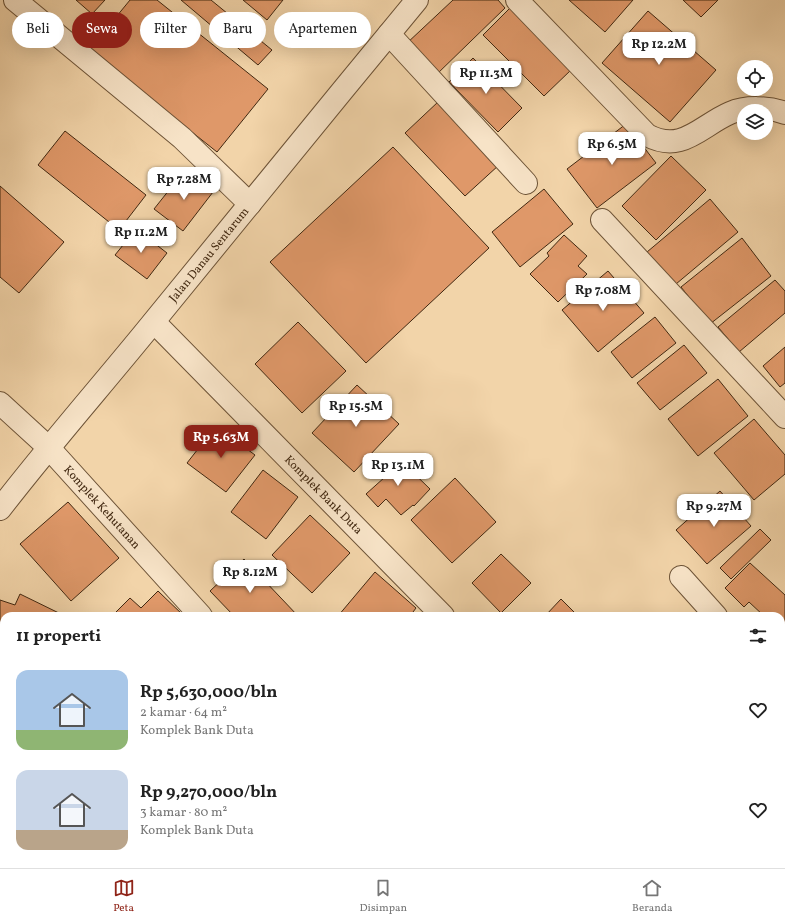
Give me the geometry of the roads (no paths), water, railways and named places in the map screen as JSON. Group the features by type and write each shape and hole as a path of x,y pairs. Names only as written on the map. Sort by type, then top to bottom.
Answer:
{"street":[{"path":"15,0 182,138 250,204"},
{"name":"Jalan Danau Sentarum","path":"0,509 48,447 154,322 417,0"},
{"path":"517,0 647,135 659,141 675,142 690,137 731,112 751,109 777,110 785,113"},
{"path":"389,34 526,183"},
{"path":"602,220 785,417"},
{"name":"Komplek Bank Duta","path":"154,322 439,612"},
{"name":"Komplek Kehutanan","path":"0,403 48,447 197,612"},
{"path":"681,577 712,612"}]}
